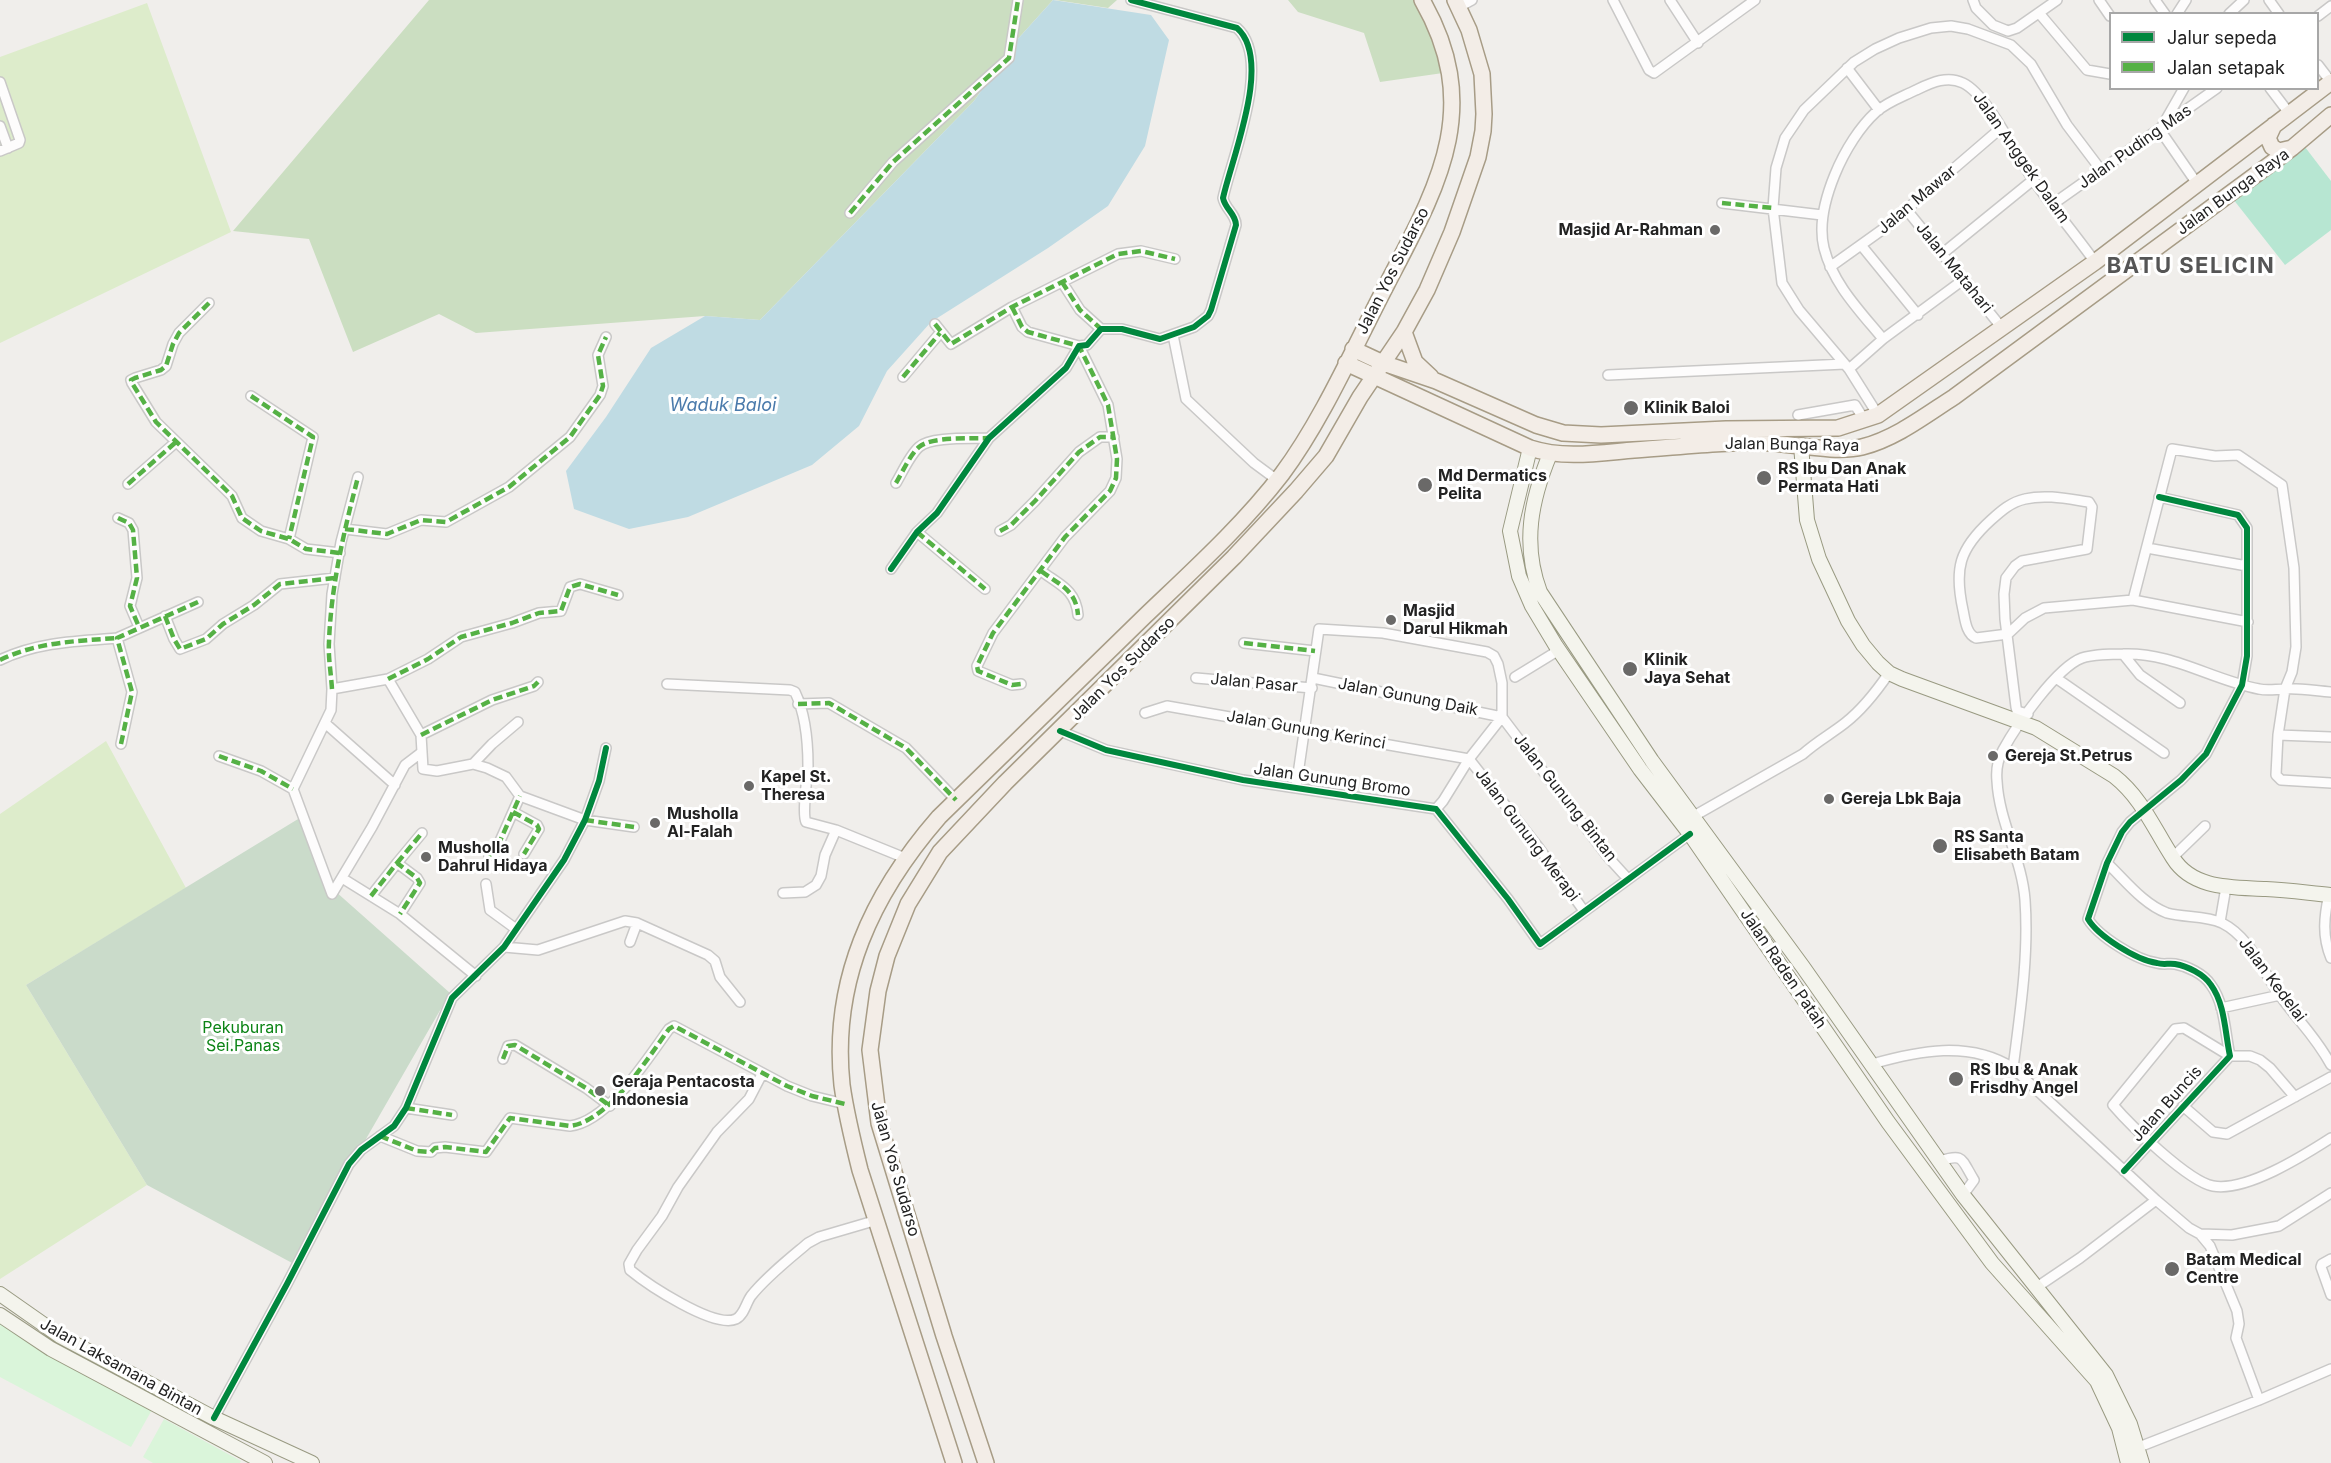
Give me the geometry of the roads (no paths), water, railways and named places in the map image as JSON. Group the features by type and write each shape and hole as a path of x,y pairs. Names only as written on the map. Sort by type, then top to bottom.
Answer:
{"main road":[{"name":"Jalan Yos Sudarso","path":"954,1463 860,1170 845,1104 841,1047 854,959 863,932 876,906 905,858 956,800 1220,543 1277,480 1311,429 1425,212 1445,160 1453,99 1451,73 1438,32 1422,0"},
{"name":"Jalan Yos Sudarso","path":"986,1463 885,1146 875,1098 870,1050 877,1000 887,956 908,904 940,852 1013,776 1234,557 1296,491 1326,456 1404,332 1427,290 1461,208 1478,157 1483,132 1482,74 1462,2"},
{"name":"Jalan Bunga Raya","path":"1378,370 1436,381 1536,425 1581,435 1726,429 1838,428 1871,418 2002,328 2198,185 2331,82"},
{"name":"Jalan Bunga Raya","path":"1349,356 1530,447 1550,454 1576,455 1723,444 1856,448 1870,444 1920,419 2020,350 2292,148 2331,115"},
{"path":"2274,125 2268,138 2272,147 2279,151 2292,148"},
{"path":"2239,153 2252,150 2259,155 2262,163 2256,174"},
{"path":"1404,332 1415,363 1436,381"},
{"path":"1801,445 1807,520 1819,559 1848,621 1863,645 1889,673 2025,718 2114,776 2126,785 2145,810 2172,858 2182,869 2193,876 2226,887 2330,894"},
{"name":"Jalan Raden Patah","path":"1530,447 1510,531 1524,590 1559,650 1646,765 1694,816 1963,1195 2106,1375 2139,1447 2142,1463"},
{"name":"Jalan Raden Patah","path":"1550,454 1532,509 1529,545 1534,576 1540,592 1690,834 1888,1122 1992,1263 2097,1381 2119,1428 2128,1463"},
{"path":"998,760 1013,776"},
{"path":"1888,1122 1904,1111"},
{"name":"Jalan Laksamana Bintan","path":"0,1294 60,1336 214,1418 312,1463"},
{"name":"Jalan Laksamana Bintan","path":"0,1315 51,1349 256,1461"}],"street":[{"path":"850,213 893,162 1009,58 1018,0"},
{"path":"1062,282 1080,310 1101,329 1122,329 1160,339 1173,335 1194,327 1208,316 1236,225 1235,217 1226,207 1224,198 1249,98 1251,61 1247,42 1237,28 1131,0"},
{"path":"1613,0 1652,73 1698,43 1755,0"},
{"path":"1682,0 1672,3 1698,43"},
{"path":"1973,0 1976,8 1994,25 2003,30 2017,28 2057,0"},
{"path":"2099,0 2109,15"},
{"path":"2231,12 2244,0"},
{"path":"2319,15 2331,6"},
{"path":"2039,13 2087,70 2109,74"},
{"path":"1871,418 1847,366 1799,310 1782,283 1773,208 1776,168 1785,138 1804,110 1847,68 1875,49 1923,30 1951,26 1982,33 2011,45 2031,64 2067,125 2101,170"},
{"path":"2319,66 2331,82"},
{"path":"1847,68 1880,110"},
{"name":"Jalan Anggek Dalam","path":"1883,339 1834,277 1823,247 1822,215 1827,193 1842,159 1867,121 1880,110 1936,81 1955,80 1975,91 2033,180 2095,262"},
{"path":"0,82 20,140 19,143 4,149 0,126"},
{"path":"2183,90 2160,130 2198,185"},
{"name":"Jalan Puding Mas","path":"2053,204 2214,90"},
{"path":"2272,90 2289,113"},
{"name":"Jalan Mawar","path":"1830,267 1906,209 2001,128"},
{"path":"1942,254 2033,180"},
{"path":"1722,203 1822,215"},
{"name":"Jalan Matahari","path":"1906,209 2002,328"},
{"path":"1861,245 1918,315"},
{"path":"935,324 949,344 954,343 1012,307 1124,252 1142,251 1174,259"},
{"path":"1608,375 1847,366 1963,280"},
{"path":"209,303 179,333 166,366 161,370 131,380 156,422 232,496 242,518 261,531 289,539 306,549 339,553"},
{"path":"1012,307 1022,327 1028,332 1079,346 1087,345 1101,329"},
{"path":"903,377 940,333"},
{"path":"1173,335 1186,399 1254,463 1277,480"},
{"path":"345,529 387,534 421,520 446,522 509,487 570,437 600,395 603,386 598,356 606,337"},
{"path":"1021,684 1012,685 980,672 977,666 991,637 1065,537 1114,486 1117,459 1104,394 1079,346"},
{"path":"891,568 917,532 937,513 989,438 1066,368 1079,346"},
{"path":"251,396 313,437 289,539"},
{"path":"1798,415 1855,405 1871,418"},
{"path":"1000,531 1011,525 1035,501 1079,452 1100,437 1114,437"},
{"path":"896,483 917,449 924,444 989,438"},
{"path":"128,484 176,441"},
{"path":"2133,600 2170,452 2173,449 2215,456 2238,455 2282,485 2295,568 2296,647 2292,672 2285,689 2278,735 2277,778 2331,783"},
{"path":"293,789 331,710 329,644 335,578 358,477"},
{"path":"2025,718 2016,707 2008,634 2004,594 2004,585 2010,572 2022,561 2087,549 2091,505 2087,502 2037,496 2014,503 1983,527 1962,555 1959,575 1961,599 1970,634 1976,638 2008,634 2025,618 2044,608 2133,600 2248,622"},
{"path":"2159,497 2238,515 2242,518 2247,528 2247,656 2242,685 2206,754 2181,780 2130,822 2122,832 2107,863 2088,919 2092,925 2124,949 2156,963 2176,964 2200,975 2212,987 2221,1008 2230,1056"},
{"path":"118,518 129,523 133,530 137,578 130,606 139,627"},
{"path":"917,532 985,589"},
{"path":"2146,548 2247,566"},
{"path":"1041,571 1072,594 1077,604 1078,615"},
{"path":"165,616 180,649 206,639 223,624 254,605 280,584 335,578"},
{"path":"332,689 388,679 428,659 461,637 512,623 539,612 561,611 570,587 580,584 618,596"},
{"path":"0,660 22,651 53,643 117,638 198,602"},
{"path":"1296,788 1319,629 1383,633 1487,652 1494,656 1502,683 1502,717 1469,759 1443,801 1436,808 1508,899 1540,944 1690,834"},
{"path":"117,638 132,692 121,744"},
{"path":"1244,643 1316,651"},
{"path":"1515,677 1559,650"},
{"path":"2013,1068 2024,963 2025,900 2020,871 1996,780 2002,751 2056,678 2083,658 2123,654 2156,656 2242,685 2274,691 2285,689 2331,692"},
{"path":"2123,654 2140,675 2181,704"},
{"path":"1694,816 1803,754 1843,724 1873,695 1889,673"},
{"name":"Jalan Pasar","path":"1196,678 1312,683"},
{"path":"2056,678 2164,753"},
{"path":"388,679 421,735 423,769 428,771 473,764 506,777 520,796 585,820 634,827"},
{"path":"421,735 492,700 534,686 538,682"},
{"name":"Jalan Gunung Daik","path":"1312,683 1502,717"},
{"path":"667,684 790,690 796,694 805,731 808,764 804,819 808,824 836,830 905,858"},
{"path":"798,704 829,703 906,748 956,800"},
{"name":"Jalan Gunung Kerinci","path":"1145,713 1167,706 1469,759"},
{"name":"Jalan Gunung Bintan","path":"1502,717 1608,857 1628,879"},
{"path":"473,764 518,722"},
{"path":"326,723 395,785"},
{"name":"Jalan Gunung Bromo","path":"1060,731 1106,750 1243,780 1436,808"},
{"path":"2278,735 2331,738"},
{"path":"214,1418 349,1164 361,1150 394,1125 406,1108 452,998 504,947 564,860 585,820 599,781 606,748"},
{"path":"219,756 261,771 293,789 332,894 405,765 422,752"},
{"name":"Jalan Gunung Merapi","path":"1469,759 1539,848 1584,911"},
{"path":"489,856 500,841 520,796"},
{"path":"513,812 537,825 539,829 524,854"},
{"path":"2172,858 2205,826"},
{"path":"783,893 805,892 816,885 836,830"},
{"path":"371,896 422,832"},
{"path":"397,863 417,878 420,884 400,914"},
{"name":"Jalan Kedelai","path":"2107,863 2147,901 2166,912 2220,922 2243,940 2280,995 2317,1040 2331,1065"},
{"path":"342,878 400,914 476,976"},
{"path":"486,884 490,910 516,929"},
{"path":"2220,922 2226,887"},
{"path":"2330,894 2324,930 2331,958"},
{"path":"504,947 538,950 620,922 637,923 681,945 708,955 715,961 720,977 740,1002"},
{"path":"630,942 637,923"},
{"path":"2221,1008 2280,995"},
{"path":"380,1136 417,1151 431,1152 435,1148 445,1147 486,1152 510,1118 574,1126 610,1106 674,1026 762,1074 812,1096 845,1104"},
{"path":"2295,1097 2260,1060 2250,1056 2230,1056 2184,1028 2175,1029 2113,1103 2114,1107 2191,1177 2211,1186 2232,1187 2278,1170 2331,1138"},
{"path":"502,1059 508,1046 515,1045 586,1088 610,1106"},
{"path":"1872,1064 1916,1052 1957,1051 1985,1055 2013,1068 2156,1200 2189,1228 2200,1234 2210,1246 2237,1311 2239,1324 2236,1338 2259,1400"},
{"name":"Jalan Buncis","path":"2124,1171 2230,1056"},
{"path":"762,1074 749,1099 717,1132 678,1187 662,1216 637,1250 629,1264 630,1270 688,1308 708,1317 732,1320 741,1315 751,1297 808,1243 819,1236 877,1220"},
{"path":"2183,1106 2213,1132 2227,1134 2331,1077"},
{"path":"406,1108 452,1115"},
{"path":"2200,1234 2232,1235 2279,1226 2331,1193"},
{"path":"2037,1287 2080,1258 2156,1200"},
{"path":"2331,1259 2321,1267 2331,1295"},
{"path":"2139,1447 2331,1369"}],"water":[{"name":"Waduk Baloi","path":"1053,0 1151,15 1169,40 1145,146 1108,206 1048,248 931,322 887,371 859,426 812,465 688,517 629,529 574,509 566,471 606,417 651,348 705,316 760,320 974,101 1016,41"}],"place":[{"name":"Masjid Ar-Rahman","path":"1715,230"},
{"name":"Klinik Baloi","path":"1631,408"},
{"name":"RS Ibu Dan Anak Permata Hati","path":"1764,478"},
{"name":"Md Dermatics Pelita","path":"1425,485"},
{"name":"Masjid Darul Hikmah","path":"1391,620"},
{"name":"Klinik Jaya Sehat","path":"1630,669"},
{"name":"Gereja St.Petrus","path":"1993,756"},
{"name":"Kapel St. Theresa","path":"749,786"},
{"name":"Gereja Lbk Baja","path":"1829,799"},
{"name":"Musholla Al-Falah","path":"655,823"},
{"name":"RS Santa Elisabeth Batam","path":"1940,846"},
{"name":"Musholla Dahrul Hidaya","path":"426,857"},
{"name":"RS Ibu & Anak Frisdhy Angel","path":"1956,1079"},
{"name":"Geraja Pentacosta Indonesia","path":"600,1091"},
{"name":"Batam Medical Centre","path":"2172,1269"}],"district":[{"name":"BATU SELICIN","path":"2191,266"}],"park label":[{"name":"Pekuburan Sei.Panas","path":"243,1037"}]}
